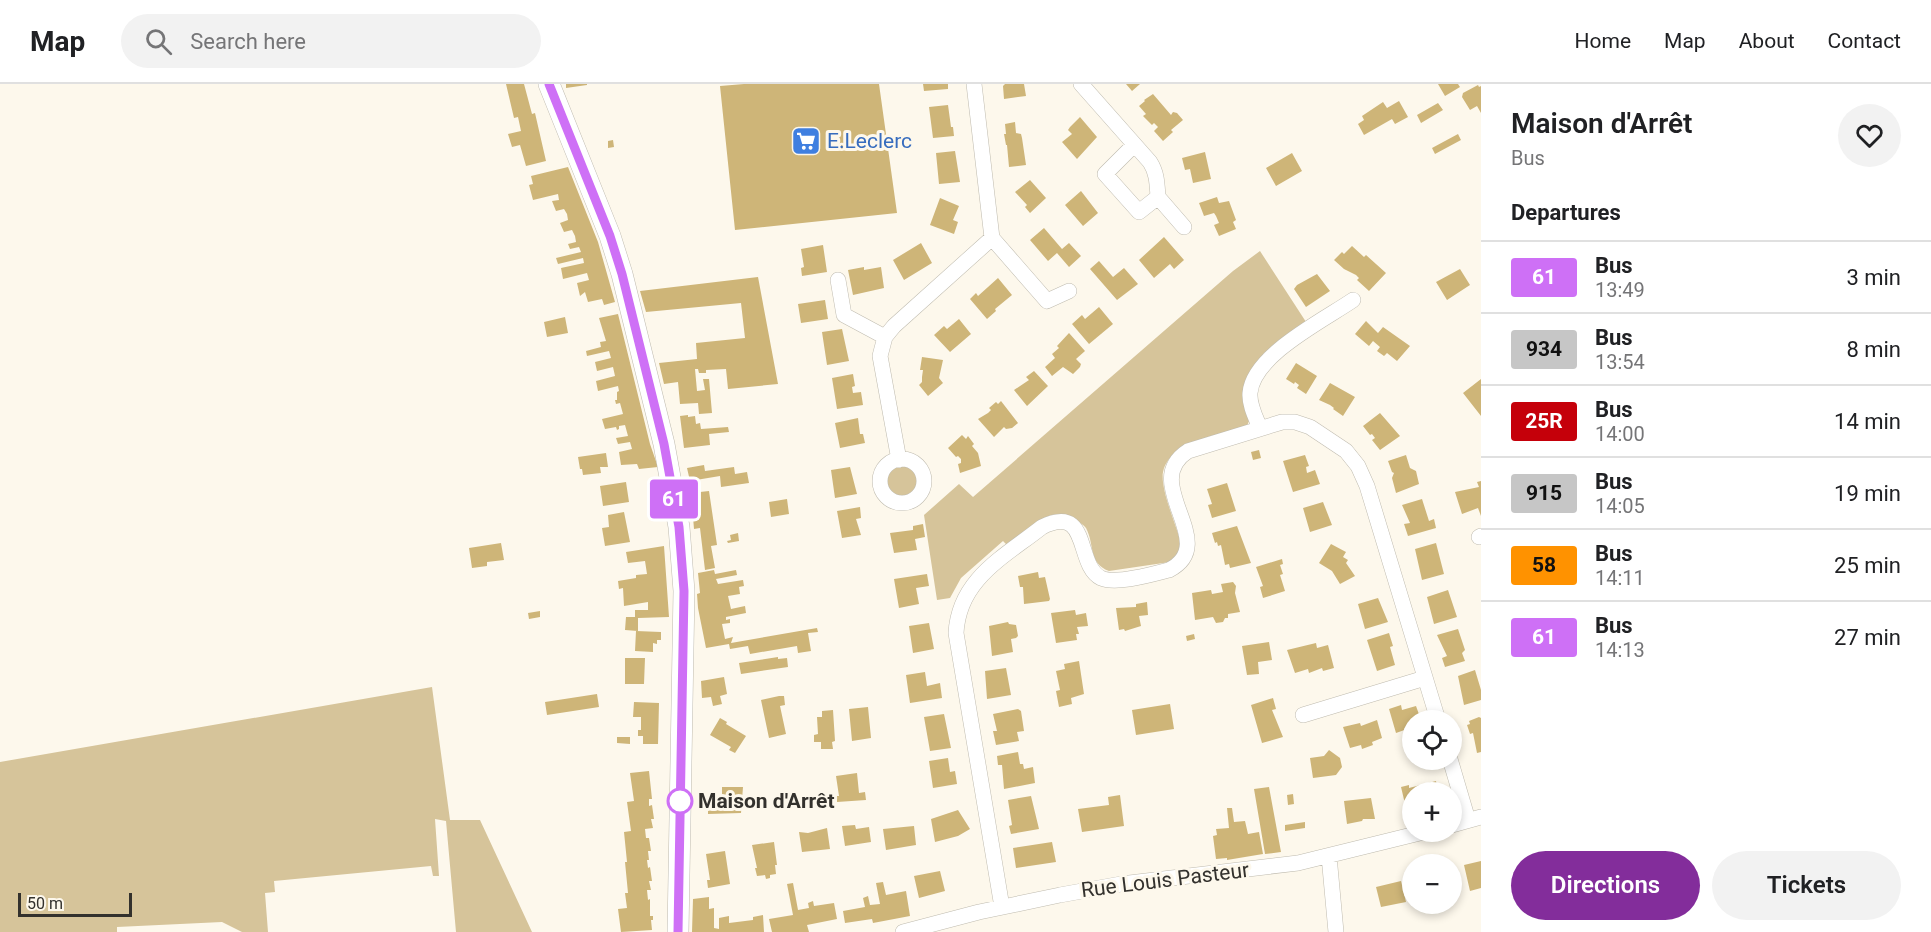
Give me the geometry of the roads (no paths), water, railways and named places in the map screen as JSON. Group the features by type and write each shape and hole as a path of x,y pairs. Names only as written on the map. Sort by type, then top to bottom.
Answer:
{"main road":[{"path":"549,84 610,236 622,274 664,444 679,527 684,591 678,932"}],"street":[{"path":"974,84 992,238 1047,301 1069,291"},
{"path":"1081,84 1155,170 1158,197 1184,227"},
{"path":"1134,145 1105,174 1139,213 1158,197"},
{"path":"899,460 880,356 885,337 894,326 992,238"},
{"path":"838,280 844,315 885,337"},
{"path":"1260,428 1250,402 1250,394 1262,366 1274,352 1353,300"},
{"path":"1002,907 956,633 958,614 966,594 978,578 1042,526 1056,522 1069,525 1078,532 1087,562 1100,578 1120,580 1176,567 1185,558 1188,546 1170,476 1176,462 1188,451 1288,421 1310,427 1346,451 1358,465 1367,486 1435,710"},
{"path":"1303,715 1425,678"},
{"path":"1455,770 1475,819"},
{"name":"Rue Louis Pasteur","path":"903,932 950,926 1002,907 1121,884 1285,865 1402,838"},
{"path":"1329,856 1336,932"}],"place":[{"name":"E.Leclerc","path":"806,141"},
{"name":"Maison d'Arrêt","path":"680,801"}]}
